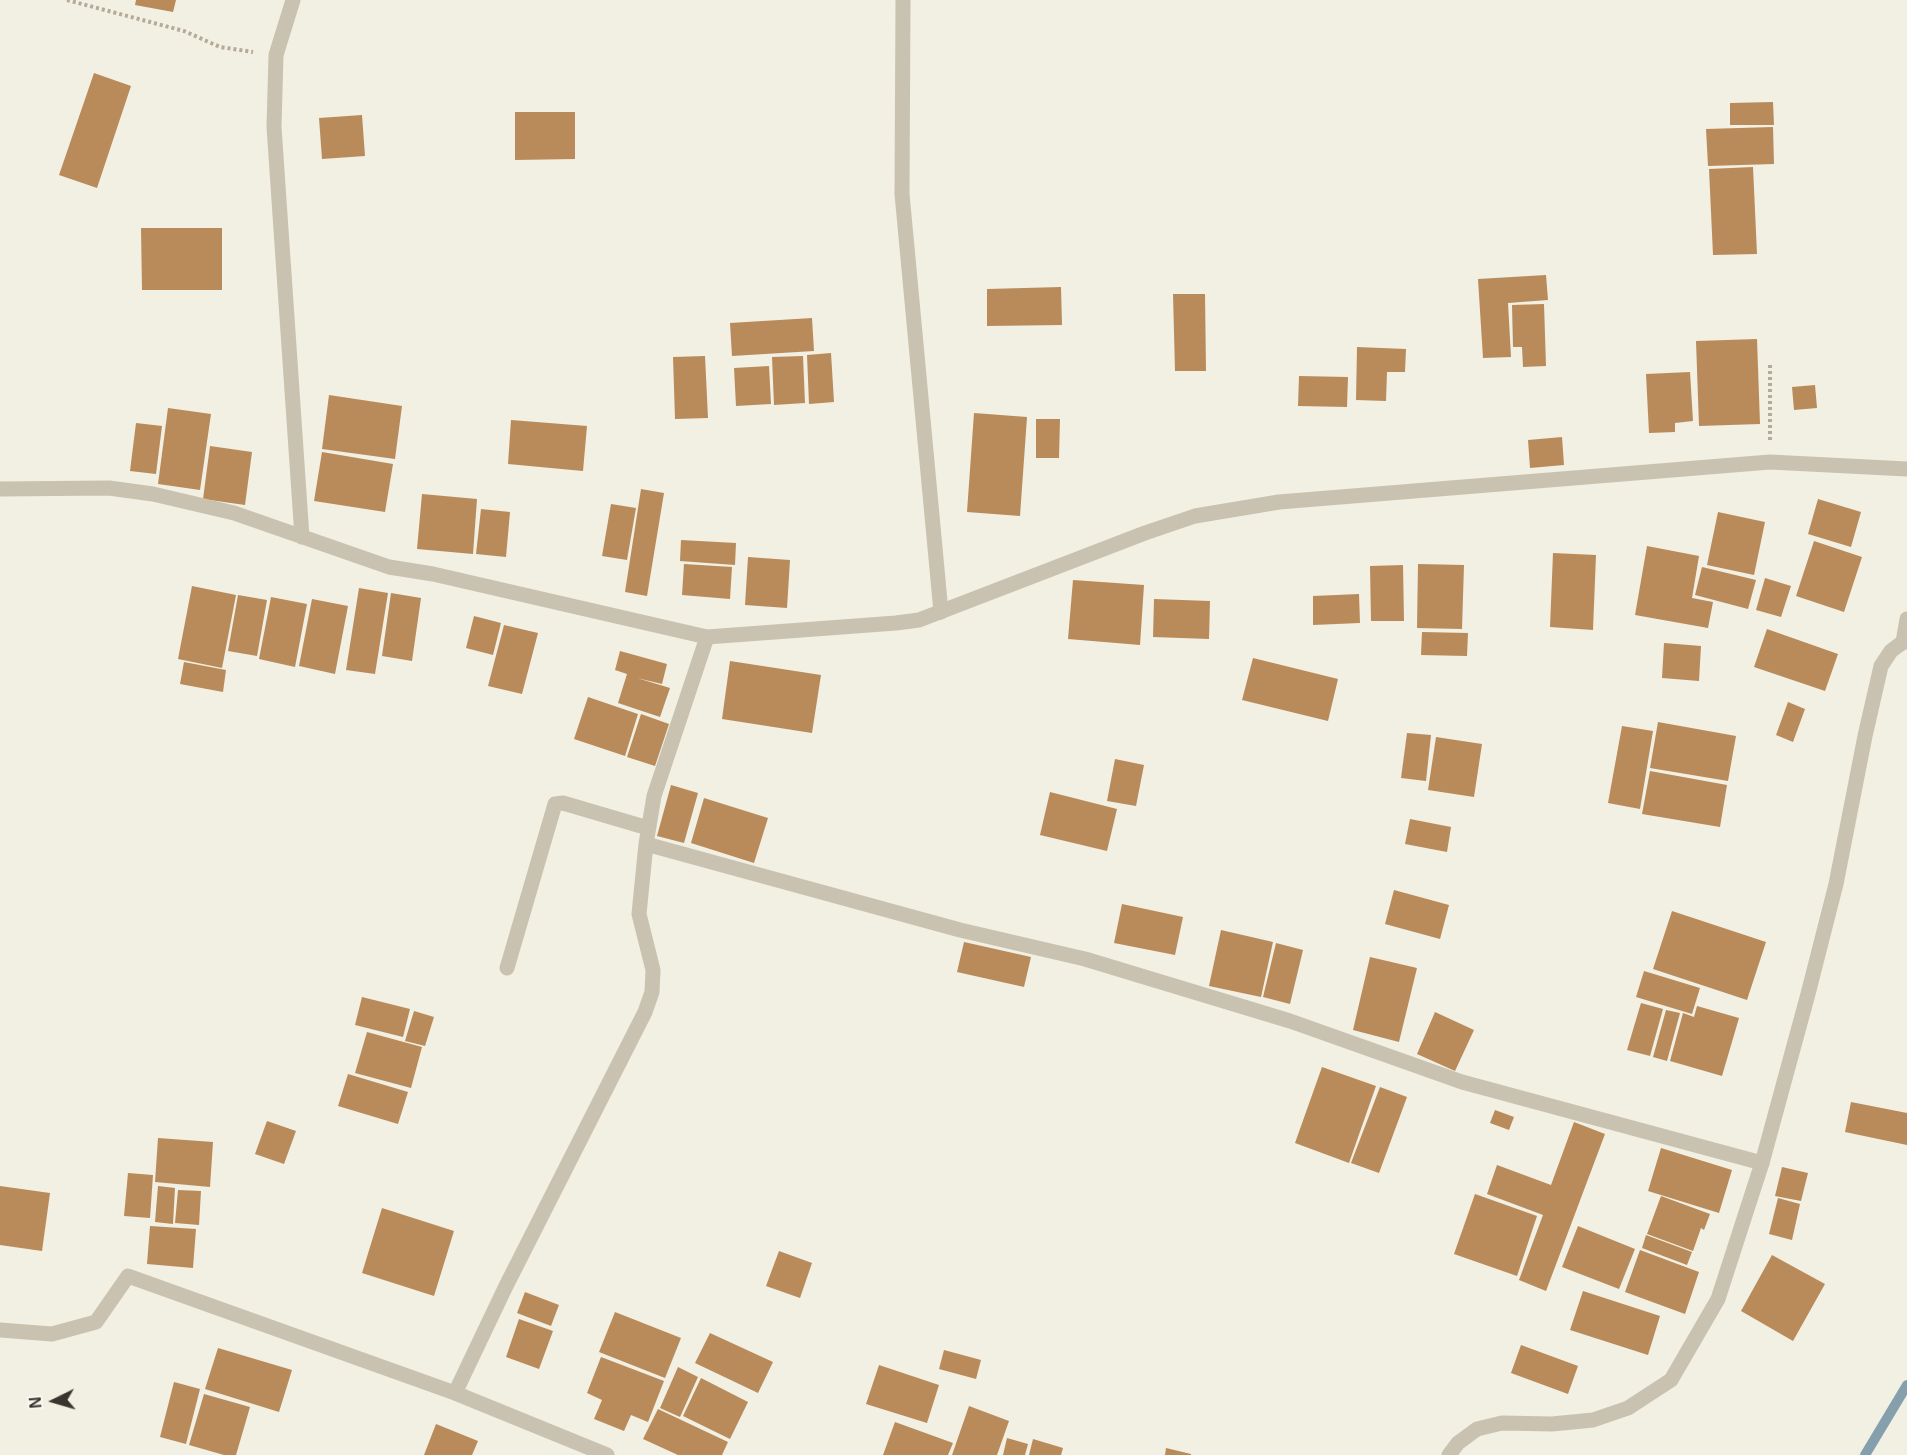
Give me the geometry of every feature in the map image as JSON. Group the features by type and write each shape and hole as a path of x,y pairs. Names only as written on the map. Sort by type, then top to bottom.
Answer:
{"street":[{"path":"294,0 276,55 274,127 302,537"},
{"path":"903,0 902,194 941,612"},
{"path":"0,489 109,488 153,494 234,513 389,567 433,574 708,637 919,620 1195,516 1279,502 1770,462 1907,469"},
{"path":"1449,1455 1458,1443 1477,1429 1502,1423 1552,1424 1593,1420 1628,1408 1671,1380 1718,1299 1762,1163 1836,884 1864,736 1881,666 1891,651 1905,642 1907,619"},
{"path":"455,1394 506,1286 645,1012 652,992 653,970 639,914 648,828 654,796 708,637"},
{"path":"507,968 555,804 563,802 648,828"},
{"path":"646,844 960,930 1084,958 1290,1021 1462,1082 1762,1163"},
{"path":"0,1329 52,1335 96,1322 128,1276 455,1394 607,1455"}],"path":[{"path":"67,0 184,31 220,47 276,55"},
{"path":"1770,365 1770,462"}],"building":[{"path":"136,0 176,0 173,12 135,5"},
{"path":"94,73 131,86 97,188 59,175"},
{"path":"1773,102 1774,125 1730,125 1730,103"},
{"path":"515,112 575,112 575,159 515,160"},
{"path":"362,115 365,156 322,159 319,118"},
{"path":"1773,127 1774,164 1708,166 1706,129"},
{"path":"1753,167 1757,254 1713,255 1709,169"},
{"path":"141,228 222,228 222,290 142,290"},
{"path":"1546,275 1548,300 1508,303 1511,357 1483,358 1478,279"},
{"path":"1061,287 1062,325 987,326 987,289"},
{"path":"1173,294 1205,294 1206,371 1175,371"},
{"path":"1544,304 1546,366 1523,367 1522,347 1513,347 1512,305"},
{"path":"812,318 814,351 732,356 730,323"},
{"path":"1757,339 1760,424 1699,426 1696,341"},
{"path":"1357,347 1406,349 1405,372 1387,372 1386,401 1356,400"},
{"path":"831,353 834,402 809,404 807,355"},
{"path":"705,356 708,418 675,419 673,357"},
{"path":"803,356 805,403 774,405 772,357"},
{"path":"769,366 771,404 736,406 734,368"},
{"path":"1690,372 1693,421 1675,423 1675,432 1649,433 1646,374"},
{"path":"1299,376 1348,377 1347,407 1298,406"},
{"path":"1815,385 1817,408 1794,410 1792,387"},
{"path":"329,395 402,406 395,459 322,449"},
{"path":"168,408 211,414 200,490 158,484"},
{"path":"974,413 1027,417 1020,516 967,512"},
{"path":"1036,419 1060,419 1059,458 1036,458"},
{"path":"511,420 587,426 583,471 508,464"},
{"path":"136,423 162,426 156,474 130,471"},
{"path":"1562,437 1564,465 1530,468 1528,440"},
{"path":"210,446 252,452 245,505 203,499"},
{"path":"322,452 393,464 385,512 314,501"},
{"path":"641,489 664,493 647,596 625,592"},
{"path":"422,494 477,499 473,554 417,549"},
{"path":"1818,499 1861,512 1851,547 1808,534"},
{"path":"611,504 636,508 627,560 602,556"},
{"path":"481,509 510,512 506,557 476,554"},
{"path":"1718,512 1765,522 1754,575 1707,565"},
{"path":"681,540 736,543 735,565 680,561"},
{"path":"1814,541 1862,557 1844,612 1796,596"},
{"path":"1647,546 1699,556 1692,598 1713,602 1708,628 1635,615"},
{"path":"1553,553 1596,555 1593,630 1550,627"},
{"path":"748,557 790,560 787,608 745,605"},
{"path":"684,564 732,567 730,599 682,595"},
{"path":"1418,564 1464,565 1462,629 1417,628"},
{"path":"1403,565 1404,621 1371,621 1370,566"},
{"path":"1702,567 1756,580 1748,609 1695,595"},
{"path":"1765,578 1791,586 1781,617 1756,610"},
{"path":"1073,580 1144,585 1140,645 1068,639"},
{"path":"192,586 236,595 222,668 178,659"},
{"path":"359,588 388,593 375,674 346,670"},
{"path":"391,593 421,598 412,661 382,656"},
{"path":"1359,594 1360,623 1313,625 1313,596"},
{"path":"238,595 267,600 257,656 228,651"},
{"path":"271,597 307,604 295,667 259,659"},
{"path":"312,599 348,606 335,674 299,666"},
{"path":"1154,599 1210,601 1209,639 1153,637"},
{"path":"474,616 501,623 493,655 466,648"},
{"path":"504,625 538,633 522,694 488,686"},
{"path":"1767,629 1838,654 1825,691 1754,667"},
{"path":"1422,632 1468,633 1467,656 1421,655"},
{"path":"1664,643 1701,646 1699,681 1662,678"},
{"path":"620,651 667,664 662,684 637,678 670,688 660,717 618,703 627,674 615,670"},
{"path":"1253,658 1338,679 1328,721 1242,700"},
{"path":"730,661 821,675 812,733 722,719"},
{"path":"184,662 226,670 223,692 180,684"},
{"path":"588,697 638,714 625,756 574,739"},
{"path":"1788,702 1805,709 1793,742 1776,735"},
{"path":"641,714 669,724 655,766 627,757"},
{"path":"1658,722 1736,736 1728,781 1650,768"},
{"path":"1622,726 1653,731 1640,809 1608,803"},
{"path":"1407,733 1431,735 1426,781 1401,778"},
{"path":"1436,737 1482,744 1474,797 1428,790"},
{"path":"1115,759 1144,765 1136,806 1107,801"},
{"path":"1650,771 1727,785 1720,827 1642,814"},
{"path":"671,785 698,793 684,843 657,836"},
{"path":"1050,792 1117,809 1107,851 1040,835"},
{"path":"704,798 768,818 754,863 691,843"},
{"path":"1410,819 1451,827 1447,852 1405,844"},
{"path":"1394,890 1449,905 1440,939 1385,924"},
{"path":"1122,904 1183,917 1175,955 1114,943"},
{"path":"1672,911 1766,942 1747,1000 1653,969"},
{"path":"1221,930 1273,942 1261,997 1209,986"},
{"path":"964,942 1031,957 1024,987 957,972"},
{"path":"1276,943 1303,950 1290,1004 1263,997"},
{"path":"1370,957 1417,968 1399,1042 1353,1030"},
{"path":"1644,971 1700,988 1692,1014 1636,997"},
{"path":"362,997 410,1009 403,1037 355,1025"},
{"path":"1641,1003 1663,1009 1650,1056 1627,1050"},
{"path":"1697,1006 1739,1018 1722,1076 1670,1061 1683,1013 1694,1017"},
{"path":"1666,1010 1680,1013 1667,1061 1653,1057"},
{"path":"414,1011 434,1017 425,1046 405,1041"},
{"path":"1435,1012 1474,1030 1455,1071 1417,1054"},
{"path":"367,1032 422,1047 411,1088 355,1073"},
{"path":"1322,1067 1376,1086 1349,1163 1295,1143"},
{"path":"348,1074 408,1092 398,1124 338,1106"},
{"path":"1380,1087 1407,1097 1379,1173 1351,1163"},
{"path":"1851,1102 1907,1113 1907,1145 1845,1132"},
{"path":"1495,1110 1514,1117 1509,1130 1490,1123"},
{"path":"267,1121 296,1131 284,1164 255,1154"},
{"path":"1574,1122 1605,1134 1546,1291 1519,1280 1543,1215 1487,1194 1497,1165 1551,1185"},
{"path":"158,1138 213,1142 210,1187 155,1182"},
{"path":"1661,1148 1732,1170 1719,1213 1648,1191"},
{"path":"1782,1167 1808,1173 1801,1201 1775,1196"},
{"path":"128,1173 153,1175 150,1218 124,1216"},
{"path":"0,1186 50,1193 42,1251 0,1245"},
{"path":"158,1186 175,1188 173,1224 155,1222"},
{"path":"178,1190 201,1191 199,1225 175,1223"},
{"path":"1475,1194 1537,1216 1517,1276 1454,1254"},
{"path":"1661,1196 1710,1214 1704,1230 1701,1228 1693,1251 1647,1234"},
{"path":"1778,1198 1800,1204 1792,1240 1769,1234"},
{"path":"382,1208 454,1231 434,1296 362,1273"},
{"path":"150,1226 196,1229 193,1268 147,1264"},
{"path":"1578,1226 1635,1249 1619,1289 1562,1267"},
{"path":"1646,1235 1692,1252 1687,1265 1642,1248"},
{"path":"1640,1250 1699,1272 1685,1314 1625,1292"},
{"path":"779,1251 812,1263 800,1298 766,1286"},
{"path":"1772,1255 1825,1284 1793,1341 1741,1311"},
{"path":"1583,1291 1660,1316 1648,1355 1570,1330"},
{"path":"525,1292 559,1305 551,1326 517,1313"},
{"path":"615,1312 681,1338 665,1378 599,1352"},
{"path":"519,1319 553,1331 539,1369 506,1357"},
{"path":"710,1333 773,1362 758,1393 695,1363"},
{"path":"1521,1345 1578,1366 1568,1394 1511,1373"},
{"path":"218,1348 292,1370 279,1412 205,1389"},
{"path":"944,1350 981,1360 976,1379 939,1369"},
{"path":"601,1357 664,1381 648,1422 631,1415 624,1431 594,1419 602,1400 587,1393"},
{"path":"879,1365 939,1385 927,1423 866,1404"},
{"path":"678,1367 698,1377 680,1417 660,1408"},
{"path":"701,1378 748,1402 730,1439 683,1416"},
{"path":"174,1382 200,1389 186,1444 160,1437"},
{"path":"204,1394 250,1407 236,1455 224,1455 189,1445"},
{"path":"969,1406 1009,1421 997,1455 952,1455"},
{"path":"658,1409 728,1442 722,1455 678,1455 643,1439"},
{"path":"895,1422 953,1443 948,1455 883,1455"},
{"path":"436,1424 478,1441 472,1455 424,1455"},
{"path":"1007,1438 1028,1444 1025,1455 1003,1455"},
{"path":"1033,1439 1063,1448 1061,1455 1029,1455"},
{"path":"1166,1448 1191,1454 1191,1455 1165,1455"}],"waterway":[{"path":"1865,1455 1907,1385"}]}
